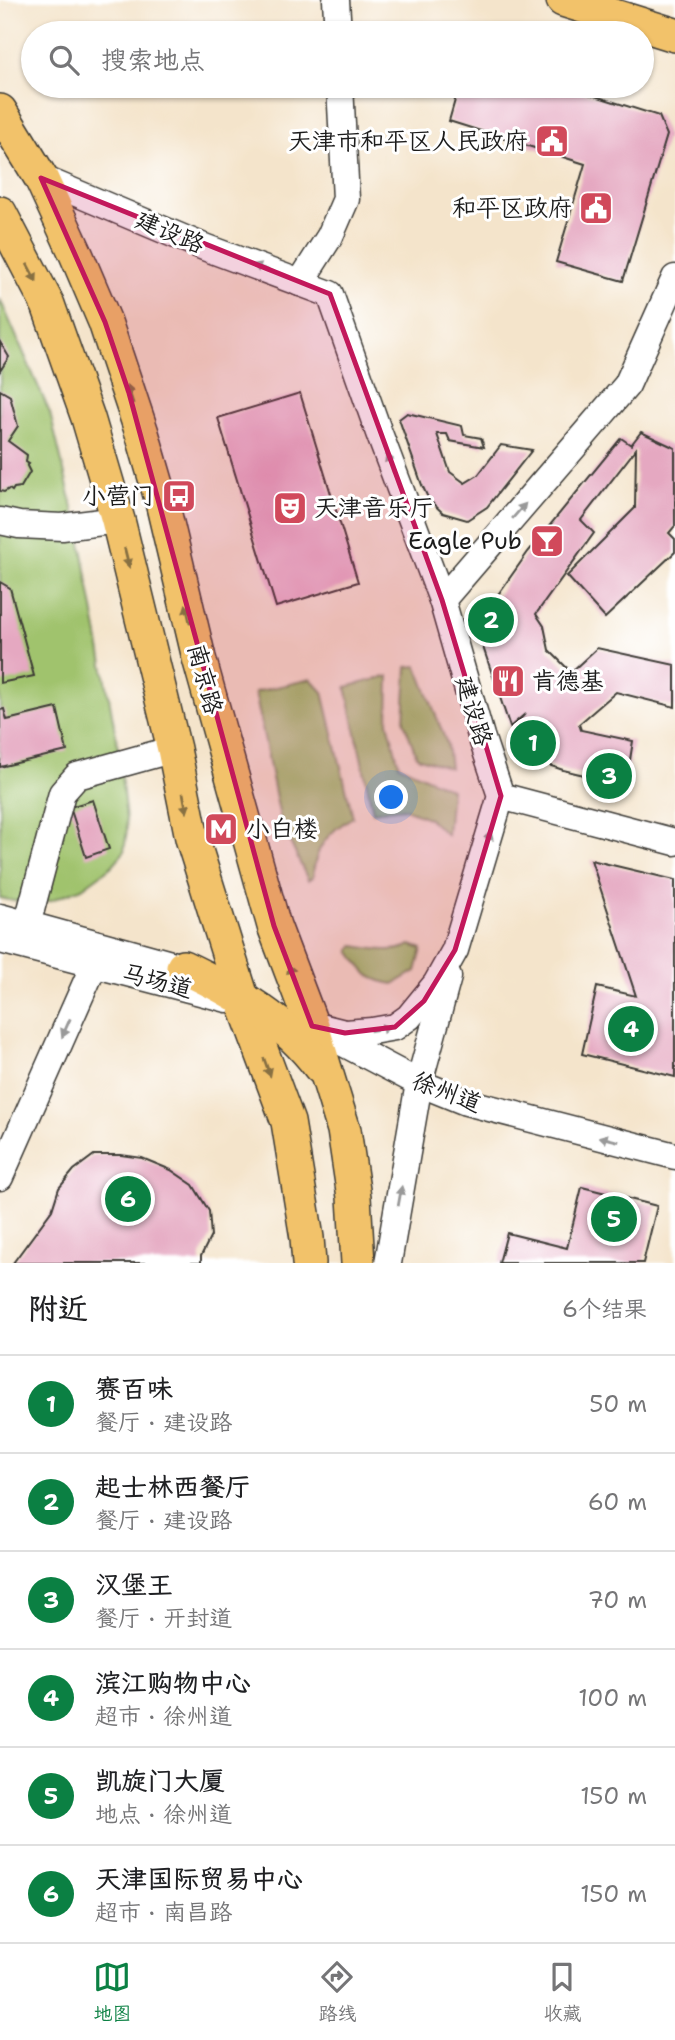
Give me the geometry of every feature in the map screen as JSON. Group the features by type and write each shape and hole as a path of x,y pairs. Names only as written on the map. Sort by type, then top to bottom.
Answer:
{"main road":[{"path":"563,0 630,21"},
{"path":"654,28 675,35"},
{"name":"南京路","path":"0,111 41,178 105,322 129,393 162,502 199,658 270,913 332,1084 344,1130 354,1197 358,1263"},
{"name":"南京路","path":"0,213 48,304 69,361 118,520 174,749 192,838 288,1122 309,1263"},
{"path":"183,967 246,998 298,1040 332,1084"}],"street":[{"path":"336,0 337,21"},
{"path":"300,283 330,236 346,199 341,98"},
{"name":"建设路","path":"41,178 204,247 330,294 442,600 501,796"},
{"path":"442,600 627,385 675,278"},
{"path":"0,522 62,527 118,520"},
{"path":"27,925 62,793 77,776 174,749"},
{"path":"388,1263 419,1083 501,796 675,842"},
{"name":"马场道","path":"0,917 183,967"},
{"name":"马场道","path":"0,940 94,965 246,998"},
{"path":"313,1026 345,1033 395,1027 410,1017 424,1000 455,950"},
{"path":"0,1177 94,965"},
{"name":"徐州道","path":"246,998 313,1026 419,1083 466,1102 675,1156"}],"highlighted area":[{"path":"41,178 330,294 442,600 501,796 455,950 424,1001 395,1027 345,1033 312,1026 274,926 129,393 105,322"}],"green space":[{"path":"0,299 50,413 80,537 118,747 127,829 124,852 112,866 82,888 49,901 13,901 0,898"},
{"path":"417,666 447,744 450,768 417,757 404,722 407,667"},
{"path":"389,676 388,722 399,765 451,789 447,835 428,818 403,808 373,812 346,687"},
{"path":"311,679 323,692 353,817 324,841 316,857 313,877 308,880 281,823 255,692"},
{"path":"411,945 422,949 416,971 394,984 377,980 367,974 350,951 354,946 390,950"}],"building":[{"path":"456,98 601,98 659,116 667,135 623,281 556,262 585,164 449,121"},
{"path":"0,342 9,357 0,371"},
{"path":"0,390 10,396 18,426 8,441 27,455 26,462 30,472 21,487 4,492 0,491"},
{"path":"300,393 358,582 276,607 218,418"},
{"path":"407,413 462,426 464,435 481,438 484,447 450,441 447,434 437,434 450,472 465,483 478,475 501,445 532,450 487,507 467,520 443,513 429,500 422,485 399,419"},
{"path":"641,432 675,448 675,526 669,533 675,539 675,552 605,618 567,576 635,508 636,449 581,520 594,533 536,614 544,626 549,650 571,672 597,648 675,665 675,707 616,692 579,724 581,730 633,741 626,785 563,770 522,753 511,729 525,714 510,727 481,641 485,613 528,552 621,438 631,445"},
{"path":"0,582 10,588 34,676 0,683"},
{"path":"57,708 67,751 0,767 0,710 4,709 7,720"},
{"path":"93,800 109,849 86,857 70,807"},
{"path":"591,860 675,880 675,1077 582,1054 597,987 636,996"},
{"path":"94,1155 142,1158 171,1170 193,1185 209,1211 211,1236 201,1256 201,1263 13,1263 52,1210 59,1188 74,1170"},
{"path":"582,1187 657,1206 643,1263 499,1263 507,1233 567,1248"}],"place":[{"name":"天津市和平区人民政府","path":"552,141"},
{"name":"和平区政府","path":"596,208"},
{"name":"小营门","path":"179,496"},
{"name":"天津音乐厅","path":"290,508"},
{"name":"Eagle Pub","path":"547,541"},
{"name":"起士林西餐厅","path":"491,620"},
{"name":"肯德基","path":"508,681"},
{"name":"赛百味","path":"533,743"},
{"name":"汉堡王","path":"609,776"},
{"name":"小白楼","path":"221,829"},
{"name":"滨江购物中心","path":"631,1029"},
{"name":"天津国际贸易中心","path":"128,1199"},
{"name":"凯旋门大厦","path":"614,1219"}]}
